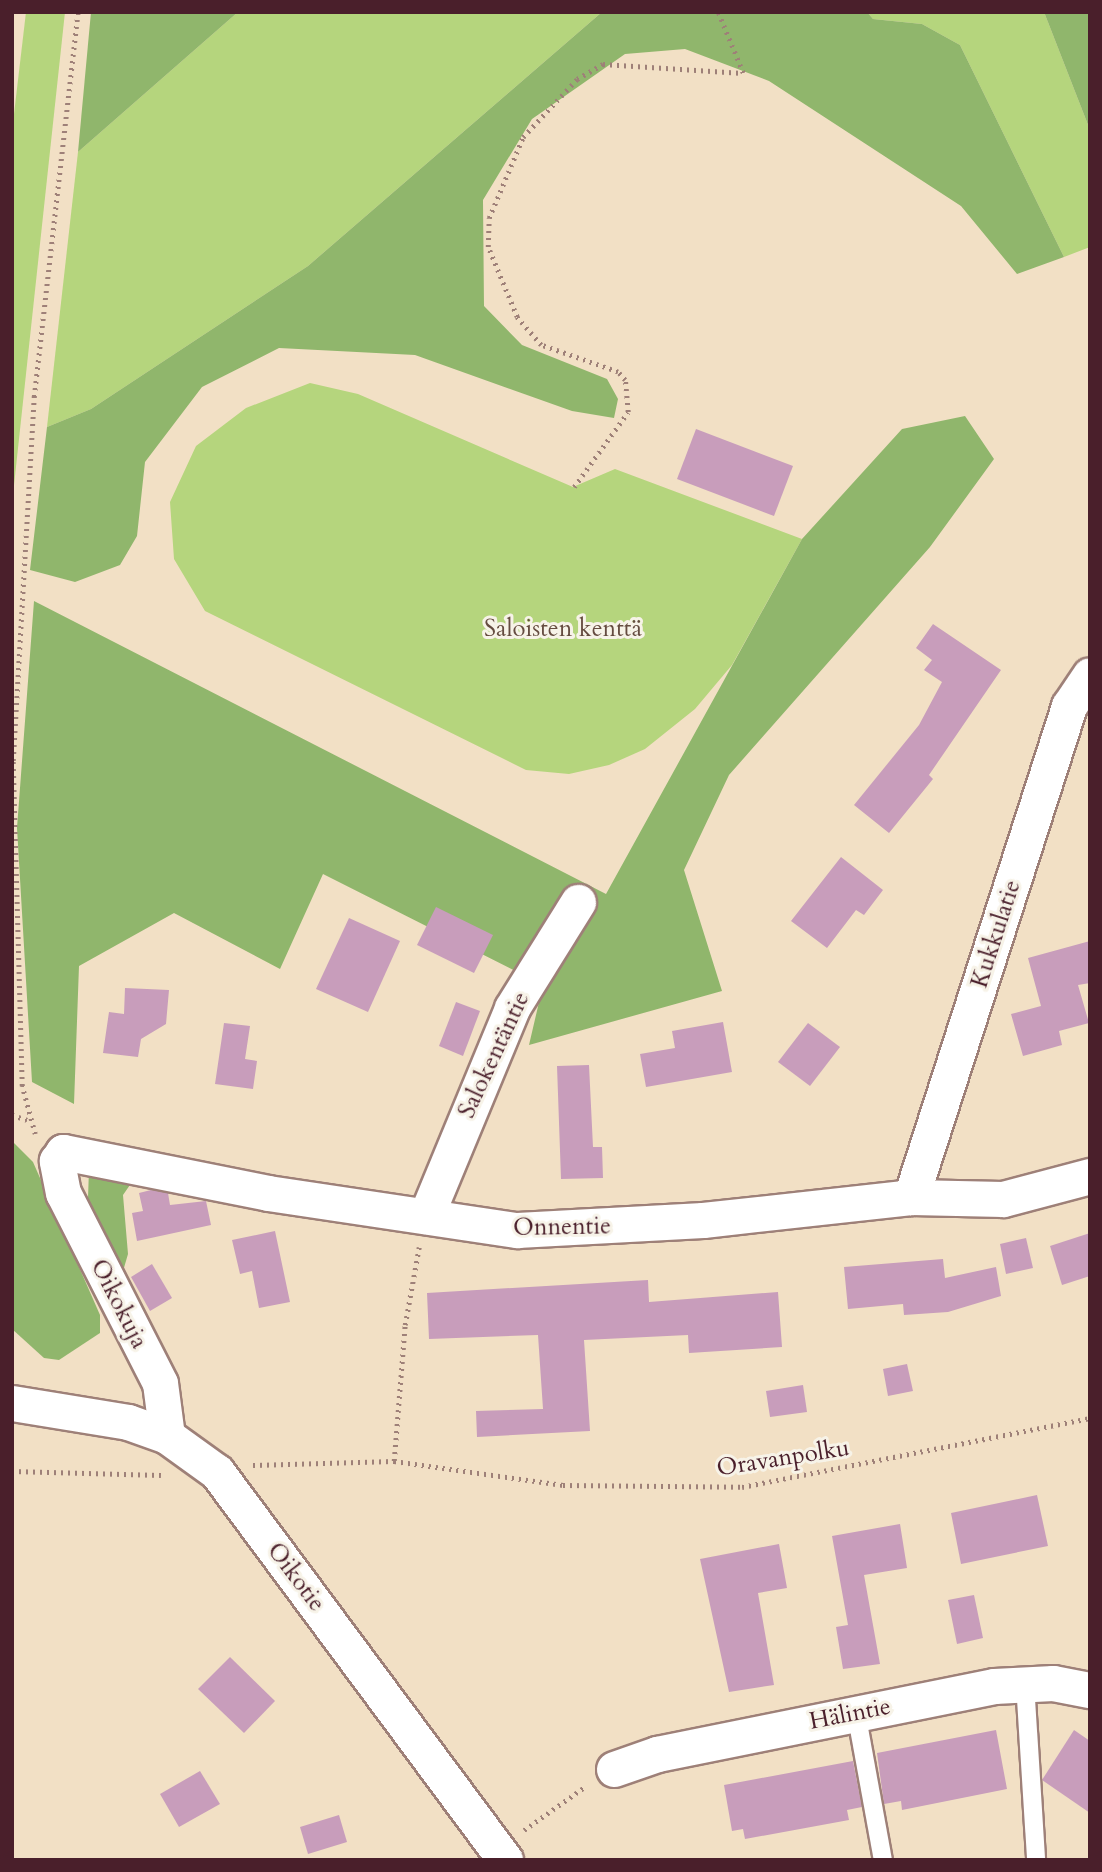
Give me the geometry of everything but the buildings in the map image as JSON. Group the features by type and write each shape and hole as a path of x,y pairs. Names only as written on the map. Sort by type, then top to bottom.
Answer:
{"street":[{"name":"Kukkulatie","path":"911,1198 1069,706 1090,676"},
{"name":"Salokentäntie","path":"426,1216 495,1043 578,902"},
{"name":"Onnentie","path":"57,1175 63,1152 80,1151 268,1193 517,1230 564,1230 911,1198 1003,1199 1090,1177"},
{"name":"Oikokuja","path":"57,1175 160,1383 167,1436"},
{"name":"Oikotie","path":"12,1404 128,1422 167,1436 217,1472 501,1854"},
{"name":"Hälintie","path":"614,1769 657,1754 856,1712 1025,1683 1090,1690"}],"lane":[{"path":"1025,1683 1037,1860"},
{"path":"856,1712 883,1860"}],"path":[{"path":"57,1175 27,1120 13,761 34,397 78,12"},
{"path":"574,487 628,412 625,380 618,372 541,345 517,317 488,247 489,218 523,137 577,79 603,64 743,73 718,12"},
{"path":"12,1115 27,1120"},
{"path":"394,1461 405,1325 426,1216"},
{"name":"Oravanpolku","path":"12,1471 217,1472 273,1462 394,1461 563,1485 742,1487 1090,1418"},
{"path":"501,1854 614,1769"}],"green space":[{"path":"26,12 65,12 12,504 12,131"},
{"path":"91,12 238,12 78,152"},
{"path":"238,12 602,12 308,266 91,409 47,427 78,152"},
{"path":"602,12 867,12 873,19 922,24 960,45 1064,257 1017,274 961,206 769,81 685,49 625,54 532,119 483,200 484,306 522,345 607,379 618,399 614,418 572,411 415,355 279,348 202,387 145,462 137,536 120,565 75,582 30,570 47,427 91,409 308,266"},
{"path":"867,12 1044,12 1090,130 1090,247 1064,257 960,45 922,24 873,19"},
{"path":"1044,12 1090,12 1090,130"},
{"name":"Saloisten kenttä","path":"310,383 358,394 573,487 615,469 802,539 732,665 695,709 645,749 609,765 569,774 526,770 205,611 174,559 170,502 196,446 246,408"},
{"path":"965,416 994,459 930,547 729,775 684,870 722,991 529,1045 543,985 323,874 280,969 174,913 79,966 74,1104 32,1082 17,828 34,601 606,894 802,539 902,429"},
{"path":"12,1141 33,1162 100,1315 100,1333 59,1360 44,1358 12,1329"},
{"path":"89,1169 132,1182 123,1195 128,1254 121,1278 88,1198"}]}
